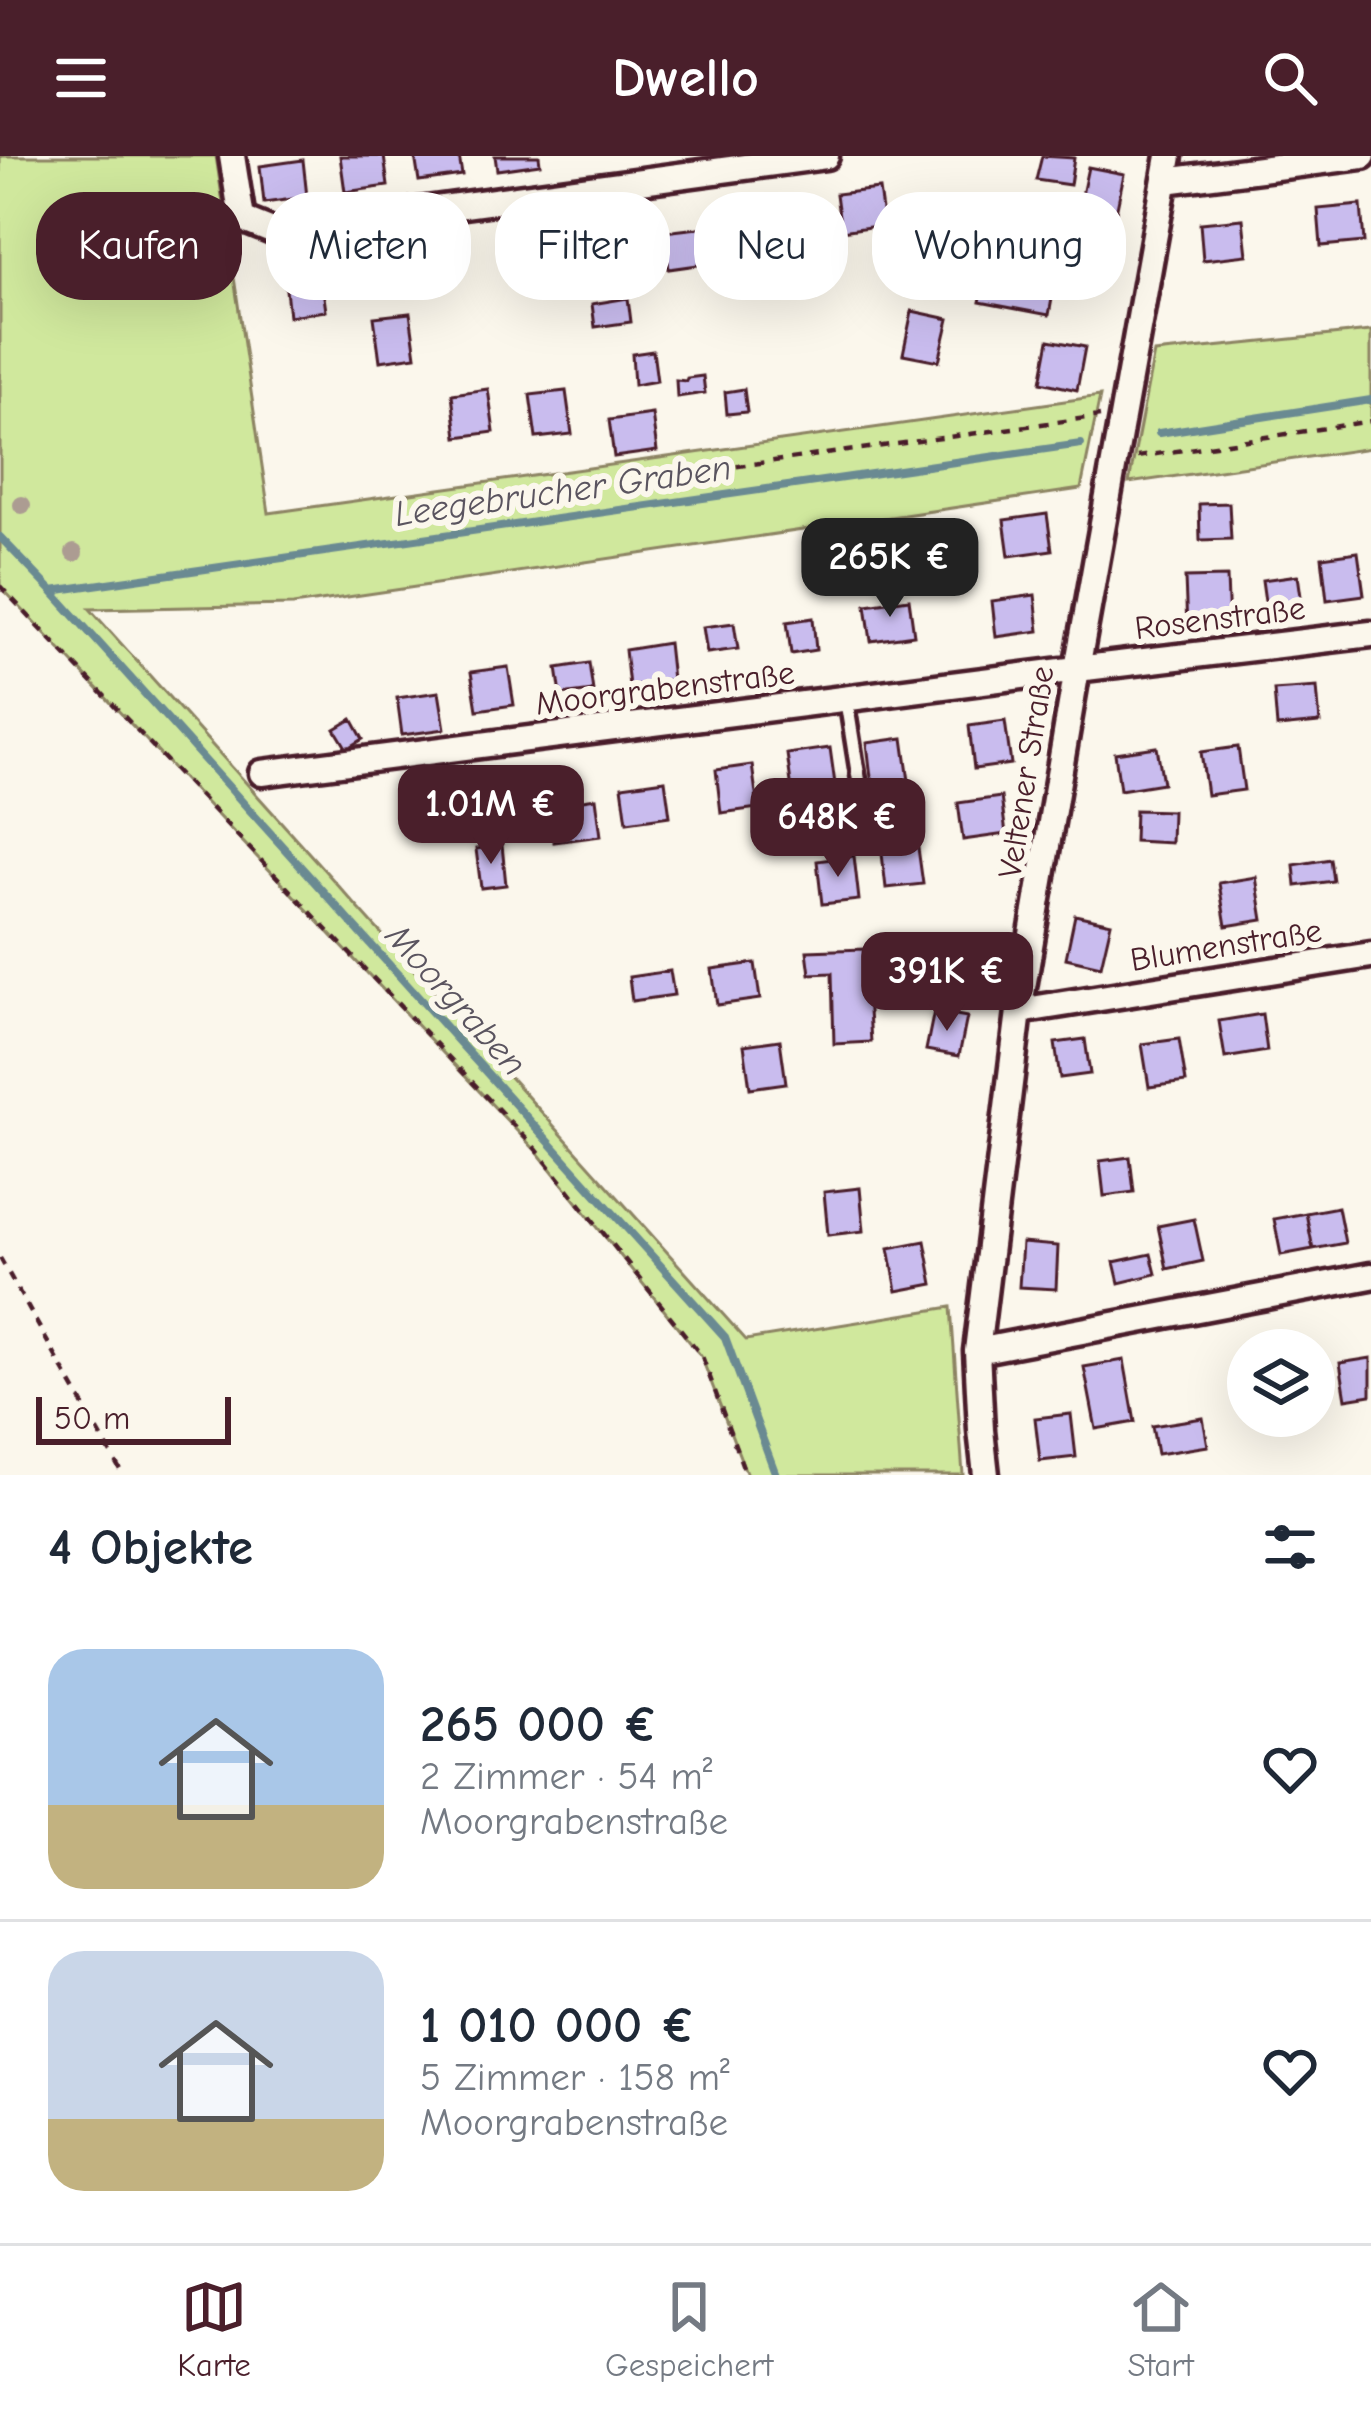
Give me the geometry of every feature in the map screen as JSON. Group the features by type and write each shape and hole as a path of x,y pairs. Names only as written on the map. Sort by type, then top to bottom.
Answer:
{"street":[{"path":"232,156 242,219 272,231 826,156"},
{"path":"1167,168 1363,156"},
{"name":"Veltener Straße","path":"986,1475 977,1351 1019,1011 1167,168"},
{"name":"Rosenstraße","path":"1076,669 1371,634"},
{"name":"Moorgrabenstraße","path":"262,773 1076,669"},
{"name":"Blumenstraße","path":"1019,1011 1371,956"},
{"path":"977,1351 1371,1276"}],"lane":[{"path":"846,698 869,843"}],"path":[{"path":"594,486 1123,413"},
{"path":"1114,461 1371,422"},
{"path":"0,586 536,1149 701,1356 746,1475"},
{"path":"0,1258 124,1475"}],"green space":[{"path":"0,156 216,156 221,192 36,192 36,300 237,300 269,513 1100,396 1081,489 293,605 90,609 746,1340 951,1307 963,1475 747,1475 701,1356 537,1152 0,586"},
{"path":"1371,331 1371,448 1129,483 1154,353"}],"building":[{"path":"340,156 384,156 388,186 345,192"},
{"path":"415,156 459,156 462,175 419,181"},
{"path":"495,156 539,156 540,164 497,170"},
{"path":"1042,156 1074,158 1070,185 1036,180"},
{"path":"303,160 306,192 266,192 264,203 260,166"},
{"path":"1088,167 1124,174 1120,192 1083,192"},
{"path":"879,189 872,192 872,227 848,230 848,193"},
{"path":"1361,205 1364,242 1321,246 1318,209"},
{"path":"1243,219 1247,255 1203,260 1200,223"},
{"path":"694,229 694,266 670,269 670,231"},
{"path":"287,300 324,300 326,311 289,316"},
{"path":"628,300 631,322 595,327 592,304"},
{"path":"980,300 1052,300 1049,315"},
{"path":"912,311 949,319 939,361 903,354"},
{"path":"410,313 416,356 380,361 374,317"},
{"path":"1049,340 1085,347 1077,390 1041,382"},
{"path":"653,351 657,381 634,385 632,354"},
{"path":"703,376 705,393 677,397 676,380"},
{"path":"488,389 494,432 457,437 452,394"},
{"path":"744,389 747,412 727,414 725,392"},
{"path":"566,391 572,434 536,438 530,395"},
{"path":"652,414 657,451 614,457 609,420"},
{"path":"1229,503 1231,539 1200,540 1199,504"},
{"path":"1047,514 1052,550 1009,556 1004,520"},
{"path":"1358,552 1364,595 1327,600 1322,557"},
{"path":"1298,575 1304,618 1268,623 1262,580"},
{"path":"1227,577 1229,627 1187,628 1185,578"},
{"path":"1035,595 1039,631 996,637 992,601"},
{"path":"909,599 914,635 871,641 866,605"},
{"path":"813,618 816,650 791,654 787,622"},
{"path":"734,623 738,649 707,653 703,627"},
{"path":"668,643 672,680 629,686 625,650"},
{"path":"589,663 593,691 561,695 557,668"},
{"path":"508,667 514,705 477,710 471,672"},
{"path":"1317,687 1320,723 1277,727 1274,690"},
{"path":"439,692 445,729 402,735 397,698"},
{"path":"352,719 363,739 347,749 335,729"},
{"path":"1005,721 1011,764 974,769 969,726"},
{"path":"903,738 909,781 872,786 867,743"},
{"path":"1157,747 1163,783 1120,790 1115,753"},
{"path":"1238,747 1244,790 1207,795 1201,752"},
{"path":"830,748 835,784 792,790 787,754"},
{"path":"752,765 758,808 721,813 716,770"},
{"path":"665,780 670,816 627,822 622,786"},
{"path":"496,792 500,823 463,828 458,797"},
{"path":"1001,797 1006,834 963,840 958,803"},
{"path":"596,798 601,836 554,842 549,805"},
{"path":"1135,810 1172,811 1171,843 1134,841"},
{"path":"917,841 923,884 886,888 881,845"},
{"path":"502,845 506,885 481,888 476,849"},
{"path":"854,856 859,900 822,904 817,861"},
{"path":"1330,859 1333,881 1296,886 1294,865"},
{"path":"1256,877 1263,920 1226,926 1219,883"},
{"path":"1075,915 1111,923 1101,966 1066,958"},
{"path":"946,944 982,950 974,993 938,986"},
{"path":"865,949 871,1042 834,1044 832,973 810,974 807,951"},
{"path":"755,963 760,999 717,1005 712,969"},
{"path":"670,971 674,995 632,1001 629,977"},
{"path":"934,1011 967,1017 959,1056 926,1050"},
{"path":"1262,1014 1267,1051 1225,1058 1219,1021"},
{"path":"1085,1039 1090,1074 1060,1078 1055,1043"},
{"path":"1179,1039 1186,1082 1149,1087 1142,1044"},
{"path":"780,1040 786,1083 750,1088 744,1045"},
{"path":"1130,1157 1134,1192 1104,1196 1100,1161"},
{"path":"860,1188 864,1231 828,1235 824,1192"},
{"path":"1338,1207 1345,1243 1313,1249 1306,1213"},
{"path":"1306,1213 1313,1249 1281,1255 1274,1219"},
{"path":"1194,1219 1203,1261 1167,1269 1158,1226"},
{"path":"925,1241 933,1284 897,1291 889,1248"},
{"path":"1022,1243 1058,1246 1056,1289 1019,1287"},
{"path":"1151,1254 1156,1274 1119,1283 1114,1262"},
{"path":"1371,1358 1371,1395 1346,1399 1340,1363"},
{"path":"1124,1360 1135,1422 1096,1429 1084,1367"},
{"path":"1071,1414 1076,1457 1040,1461 1035,1418"},
{"path":"1203,1418 1208,1446 1157,1454 1152,1426"}],"waterway":[{"name":"Leegebrucher Graben","path":"1159,433 1371,400"},
{"name":"Leegebrucher Graben","path":"52,591 1081,444"},
{"name":"Moorgraben","path":"0,537 725,1337 776,1475"}]}
